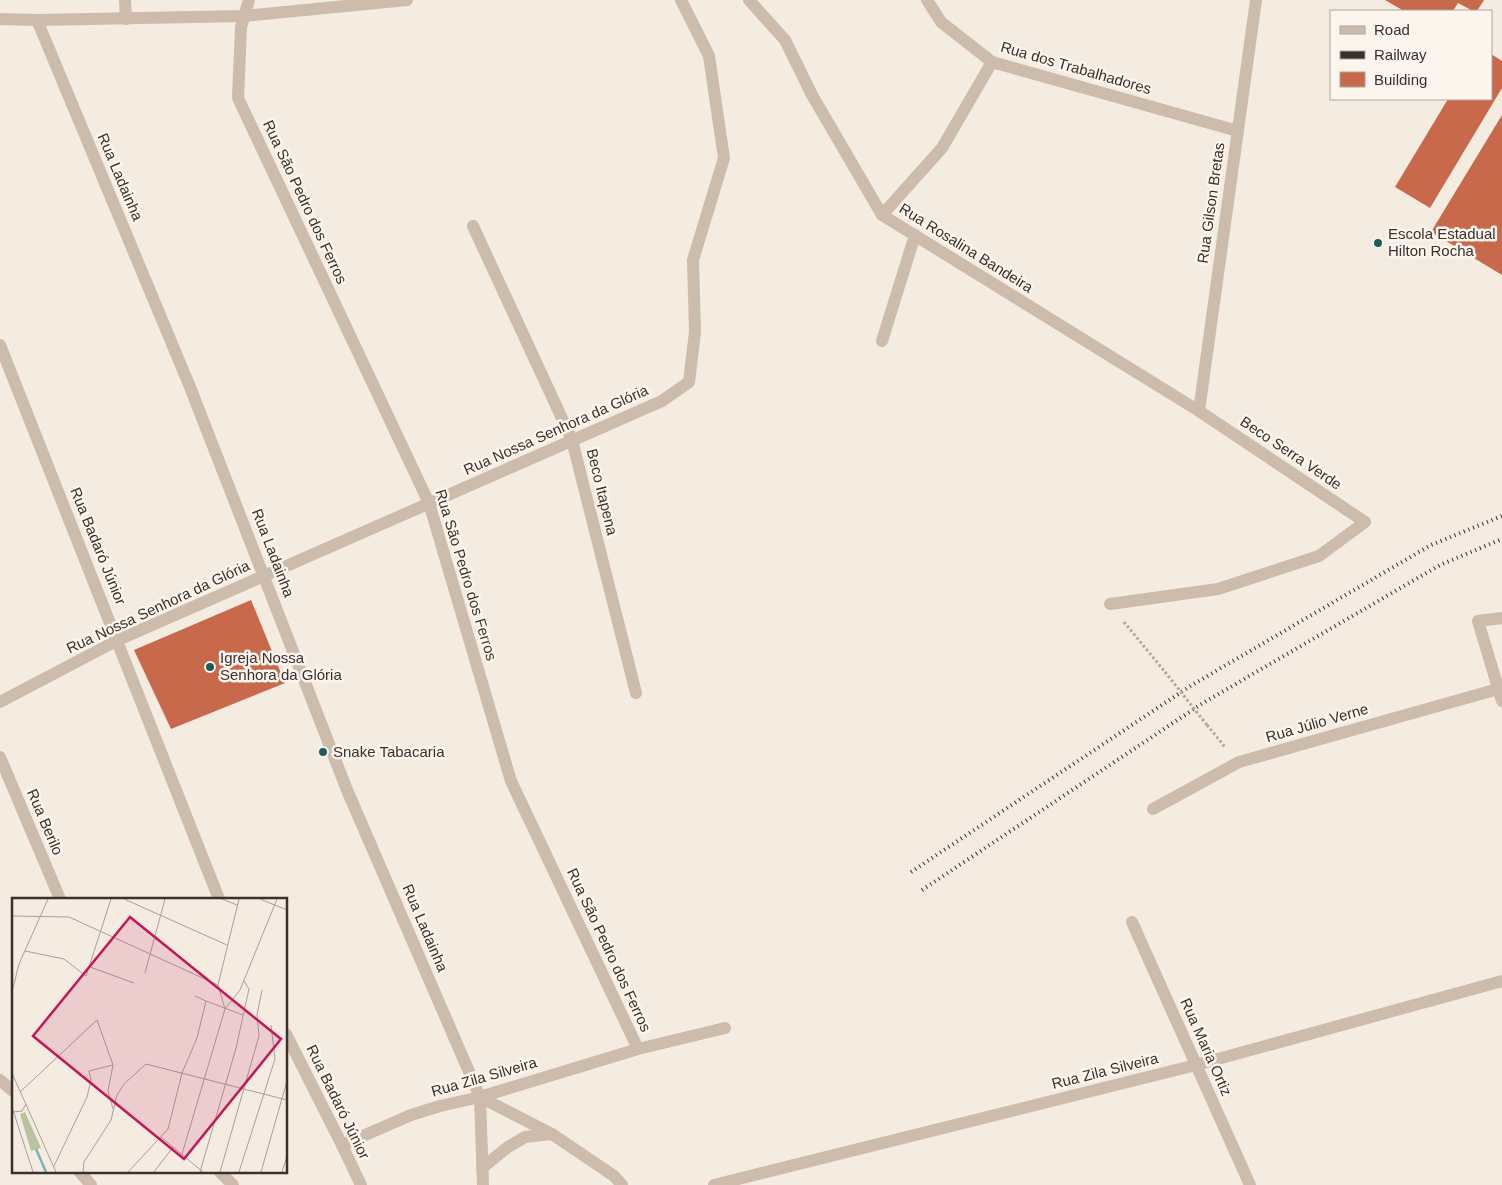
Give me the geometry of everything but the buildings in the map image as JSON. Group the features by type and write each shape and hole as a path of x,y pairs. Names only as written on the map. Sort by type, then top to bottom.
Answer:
{"street":[{"path":"125,0 126,19"},
{"name":"Rua São Pedro dos Ferros","path":"249,0 241,26 238,98 429,503 511,781 638,1049 725,1028"},
{"path":"0,19 126,19 244,16 407,0"},
{"name":"Rua Nossa Senhora da Glória","path":"0,702 118,640 662,401 689,382 695,332 693,260 724,158 709,56 681,0"},
{"name":"Rua Rosalina Bandeira","path":"749,0 785,40 812,95 882,215 1199,411"},
{"name":"Rua dos Trabalhadores","path":"926,0 940,22 992,62 1238,131"},
{"name":"Rua Gilson Bretas","path":"1199,411 1256,0"},
{"name":"Rua Ladainha","path":"37,20 190,387 348,790 480,1097"},
{"path":"882,215 942,148 992,62"},
{"name":"Beco Itapena","path":"472,226 572,440 636,693"},
{"path":"882,341 915,236"},
{"name":"Rua Badaró Júnior","path":"0,345 219,898"},
{"name":"Beco Serra Verde","path":"1110,604 1218,589 1320,556 1366,522 1199,411"},
{"path":"1502,618 1478,621 1502,702"},
{"name":"Rua Júlio Verne","path":"1153,809 1239,762 1498,689"},
{"name":"Rua Berilo","path":"0,757 60,898"},
{"name":"Rua Maria Ortiz","path":"1132,922 1250,1185"},
{"name":"Rua Zila Silveira","path":"714,1185 1196,1065 1502,981"},
{"name":"Rua Badaró Júnior","path":"288,1038 361,1185"},
{"name":"Rua Zila Silveira","path":"342,1145 411,1115 480,1097 638,1049"},
{"path":"0,1080 12,1090"},
{"path":"482,1185 480,1097 552,1134 614,1176 622,1185"},
{"path":"482,1168 508,1147 525,1138 552,1134"},
{"path":"80,1172 91,1185"},
{"path":"220,1172 233,1185"}],"path":[{"path":"1110,604 1239,762"}],"railway":[{"path":"911,872 1192,685 1431,545 1502,516"},
{"path":"922,890 1203,703 1440,565 1502,539"}],"place":[{"name":"Escola Estadual Hilton Rocha","path":"1378,243"},
{"name":"Igreja Nossa Senhora da Glória","path":"210,667"},
{"name":"Snake Tabacaria","path":"323,752"}]}
